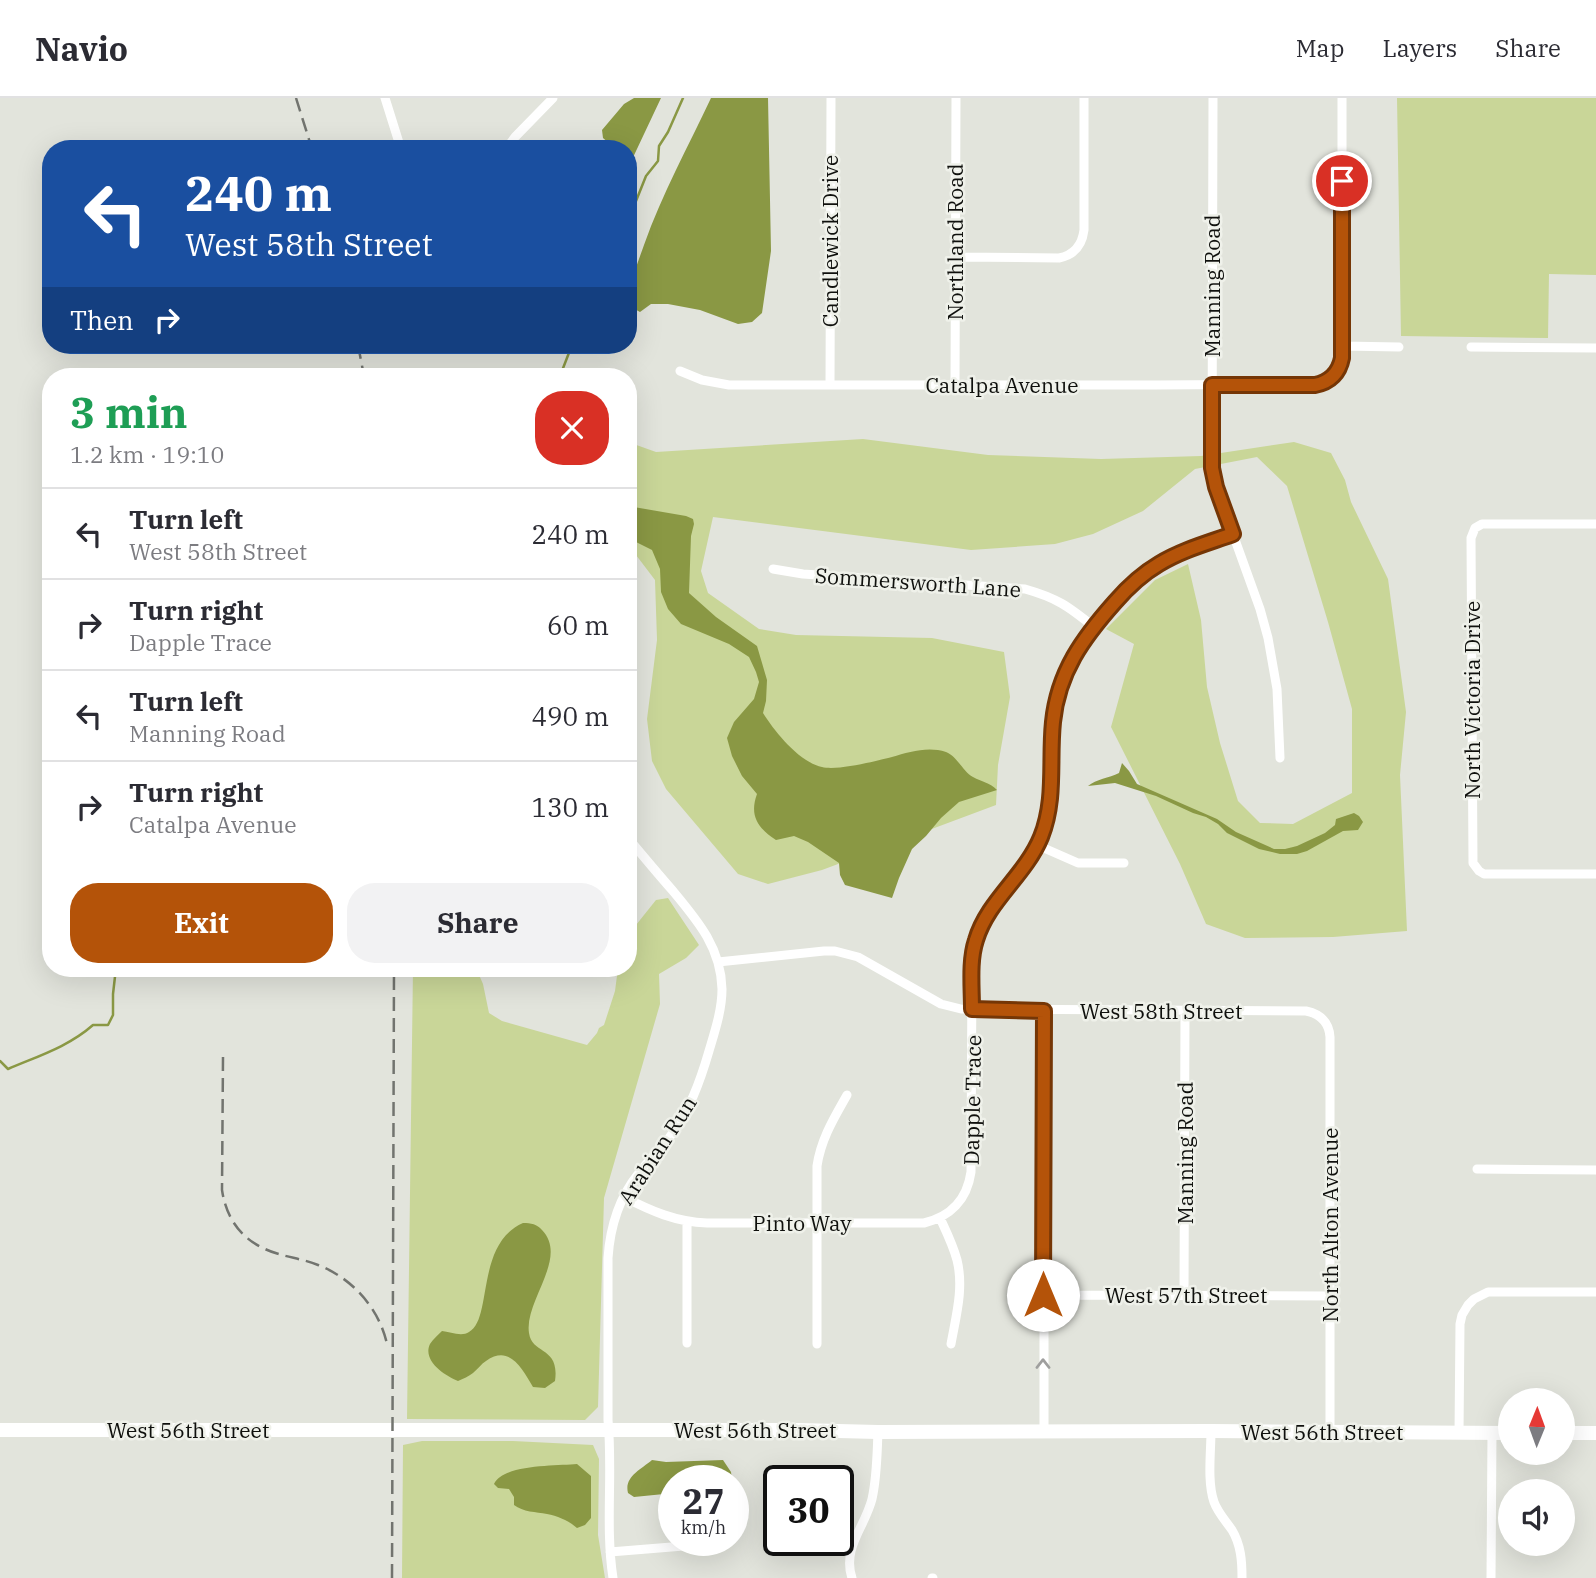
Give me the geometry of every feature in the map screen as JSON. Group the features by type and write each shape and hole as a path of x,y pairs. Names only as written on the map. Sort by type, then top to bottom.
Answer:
{"main road":[{"name":"West 56th Street","path":"0,1430 1498,1433"},
{"path":"1575,1433 1596,1433"}],"street":[{"path":"384,98 398,140"},
{"path":"512,140 553,98"},
{"name":"Candlewick Drive","path":"830,385 831,98"},
{"name":"Northland Road","path":"955,385 956,98"},
{"path":"955,257 1059,258 1079,247 1084,235 1084,98"},
{"name":"Manning Road","path":"1213,98 1212,468 1216,487 1265,623 1276,689 1280,758"},
{"path":"1342,98 1343,346 1399,347"},
{"name":"Catalpa Avenue","path":"680,371 721,384 1315,385 1326,382 1340,367 1343,346"},
{"path":"1471,346 1596,348"},
{"name":"North Victoria Drive","path":"1596,524 1482,524 1474,529 1471,538 1472,860 1477,870 1484,874 1596,874"},
{"name":"Dapple Trace","path":"940,1218 953,1210 963,1198 971,1176 972,959 975,941 990,909 1026,864 1048,816 1051,797 1052,726 1056,700 1065,672 1094,627 1128,588 1152,569 1181,552 1233,534"},
{"name":"Sommersworth Lane","path":"773,569 803,574 1025,589 1054,598 1070,607 1094,627"},
{"path":"1037,845 1078,863 1124,863"},
{"name":"Arabian Run","path":"613,1578 610,1552 608,1251 615,1218 624,1197 638,1173 670,1137 698,1087 719,1013 722,990 718,962 710,941 696,919 637,849"},
{"name":"West 58th Street","path":"718,962 824,951 847,953 942,1004 955,1008 1044,1011 1306,1011 1323,1019"},
{"path":"1044,1011 1044,1432"},
{"name":"Manning Road","path":"1184,1295 1185,1011"},
{"name":"North Alton Avenue","path":"1323,1019 1331,1037 1330,1432"},
{"path":"817,1344 816,1174 820,1148 827,1130 847,1095"},
{"path":"1477,1169 1596,1170"},
{"name":"Pinto Way","path":"624,1197 664,1215 707,1223 923,1223 940,1218"},
{"path":"940,1218 954,1250 959,1272 960,1295 951,1344"},
{"path":"687,1221 687,1343"},
{"path":"1459,1433 1460,1324 1464,1310 1472,1300 1490,1292 1596,1292"},
{"name":"West 57th Street","path":"1043,1295 1330,1296"},
{"path":"1211,1431 1212,1493 1218,1511 1239,1546 1242,1578"},
{"path":"852,1578 849,1554 872,1497 878,1432"},
{"path":"1491,1578 1492,1433"},
{"path":"610,1552 658,1548"}],"shaded area":[{"path":"634,98 661,98 637,149 637,140 603,138 602,130 624,104"},
{"path":"711,98 768,98 771,251 762,313 752,322 738,324 700,310 668,304 651,304 640,312 637,310 637,266 667,189"},
{"path":"1397,98 1596,98 1596,275 1549,274 1548,338 1401,336"},
{"path":"863,439 988,455 1101,459 1201,456 1294,442 1331,453 1388,579 1406,712 1400,775 1407,931 1333,937 1245,938 1206,924 1180,864 1111,727 1134,644 1106,629 1155,580 1188,564 1201,620 1207,687 1220,743 1238,801 1260,823 1293,824 1352,793 1352,709 1328,622 1287,486 1257,457 1195,469 1143,511 1093,534 1055,544 971,550 713,517 701,571 708,593 759,629 796,635 932,638 1004,652 1010,697 998,765 996,805 822,870 768,884 738,874 666,789 652,761 647,719 657,640 655,580 637,556 637,445 656,452"},
{"path":"637,508 693,519 689,593 716,617 757,646 767,680 763,713 796,753 813,764 837,768 919,750 939,750 950,754 969,775 997,790 959,802 941,818 912,849 892,898 845,885 840,875 839,863 794,836 776,840 760,826 754,809 757,794 742,776 727,738 734,722 754,699 759,682 756,672 749,657 729,644 681,624 668,609 661,592 660,569 652,550 637,542"},
{"path":"1122,763 1137,784 1217,819 1236,832 1274,849 1297,846 1325,833 1335,825 1336,819 1354,813 1363,822 1358,830 1343,831 1297,854 1280,854 1259,849 1227,833 1206,817 1156,796 1115,783 1088,786 1119,773"},
{"path":"668,898 699,945 686,958 659,974 660,1004 604,1198 598,1407 585,1420 407,1419 413,977 480,977 489,1013 502,1021 587,1045 604,1025 617,977 637,977 637,924 656,900"},
{"path":"523,1223 538,1226 549,1241 551,1253 529,1321 529,1333 535,1345 550,1356 555,1370 555,1381 545,1388 533,1387 520,1366 502,1355 494,1356 458,1381 441,1372 432,1362 428,1350 430,1344 442,1331 463,1334 476,1324 491,1263 498,1247 508,1233"},
{"path":"422,1441 513,1441 593,1445 599,1459 598,1535 605,1578 402,1578 403,1445"},
{"path":"652,1460 723,1460 726,1465 658,1465 658,1495 634,1497 628,1493 627,1487 634,1474"},
{"path":"577,1464 591,1476 591,1518 585,1525 577,1528 555,1516 514,1505 514,1497 509,1489 498,1488 494,1484 499,1477 519,1469"}],"waterway":[{"path":"637,198 646,176 658,161 659,146 683,98"},
{"path":"563,368 569,354"},
{"path":"0,1061 8,1069 63,1045 93,1025 108,1025 113,1015 115,977"}],"railway":[{"path":"296,98 309,140"},
{"path":"360,354 362,368"},
{"path":"392,1578 394,977"},
{"path":"223,1057 222,1190 231,1218 241,1233 256,1244 271,1252 318,1265 353,1286 378,1318 387,1344"}],"route":[{"path":"1043,1295 1044,1011 972,1009 972,959 975,941 987,915 1026,864 1042,835 1052,789 1052,729 1055,707 1065,672 1075,652 1103,615 1148,571 1181,552 1233,534 1212,468 1212,385 1315,385 1326,382 1339,370 1342,363 1342,181"}]}
